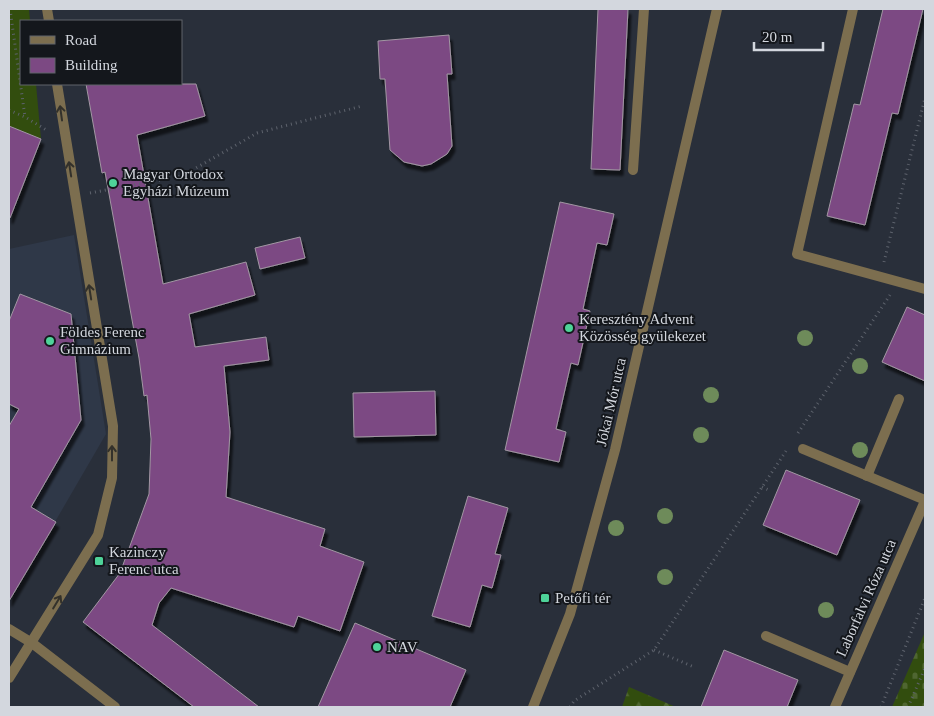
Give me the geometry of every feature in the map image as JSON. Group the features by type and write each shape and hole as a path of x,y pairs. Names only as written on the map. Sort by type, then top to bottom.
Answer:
{"street":[{"path":"633,170 644,9"},
{"name":"Jókai Mór utca","path":"533,707 570,614 615,450 717,9"},
{"path":"853,9 797,254 925,289"},
{"path":"9,678 32,644 98,535 112,478 113,426 65,142 58,85"},
{"path":"867,476 899,399"},
{"path":"803,449 925,501"},
{"name":"Laborfalvi Róza utca","path":"835,707 925,501"},
{"path":"9,629 32,644 115,707"},
{"path":"766,636 850,672"}],"path":[{"path":"10,9 20,81"},
{"path":"21,85 25,117"},
{"path":"880,277 925,98"},
{"path":"74,196 182,176 257,133 362,106"},
{"path":"9,110 25,117 65,142"},
{"path":"796,437 899,282"},
{"path":"570,707 574,701 654,650 790,445"},
{"path":"762,487 771,491"},
{"path":"881,707 925,598"},
{"path":"654,650 694,667"},
{"path":"908,707 925,668"}],"shaded area":[{"name":"Földes Ferenc Gimnázium","path":"74,235 106,434 16,589 9,585 9,249"}],"green space":[{"path":"9,9 29,9 30,20 20,20 20,85 36,85 41,139 9,126"},
{"path":"925,632 925,707 892,707"},
{"path":"629,687 676,707 622,707"}],"building":[{"path":"598,9 628,9 620,170 591,169"},
{"path":"883,9 923,9 898,114 892,113 865,225 827,216 854,104 860,105"},
{"path":"449,35 452,74 447,74 452,146 447,154 431,164 422,166 404,162 390,150 385,79 380,79 378,41"},
{"path":"196,84 205,116 137,135 163,284 246,262 255,295 189,314 195,347 266,337 269,360 224,366 230,432 226,497 325,529 320,546 364,562 340,631 298,616 294,627 171,588 159,603 152,625 259,707 194,707 83,622 120,573 149,494 151,439 147,395 144,396 139,358 105,172 102,173 86,85"},
{"path":"9,126 41,139 10,218 9,218"},
{"path":"560,202 614,214 607,245 597,243 583,309 590,311 578,365 571,363 556,429 566,432 559,462 505,450"},
{"path":"300,237 305,258 260,269 255,248"},
{"path":"20,294 71,314 81,420 31,507 56,522 9,601 9,426 19,409 9,404 9,321"},
{"path":"907,307 925,315 925,381 882,362"},
{"path":"435,391 436,435 354,437 353,393"},
{"path":"786,470 860,500 837,555 763,525"},
{"path":"468,496 508,508 495,554 501,555 492,588 482,585 470,627 432,616"},
{"name":"NAV","path":"355,623 466,670 450,707 318,707"},
{"path":"724,650 798,680 787,707 701,707"}],"place":[{"name":"Magyar Ortodox Egyházi Múzeum","path":"113,183"},
{"name":"Keresztény Advent Közösség gyülekezet","path":"569,328"},
{"name":"Földes Ferenc Gimnázium","path":"50,341"},
{"name":"Kazinczy Ferenc utca","path":"99,561"},
{"name":"Petőfi tér","path":"545,598"},
{"name":"NAV","path":"377,647"}]}
